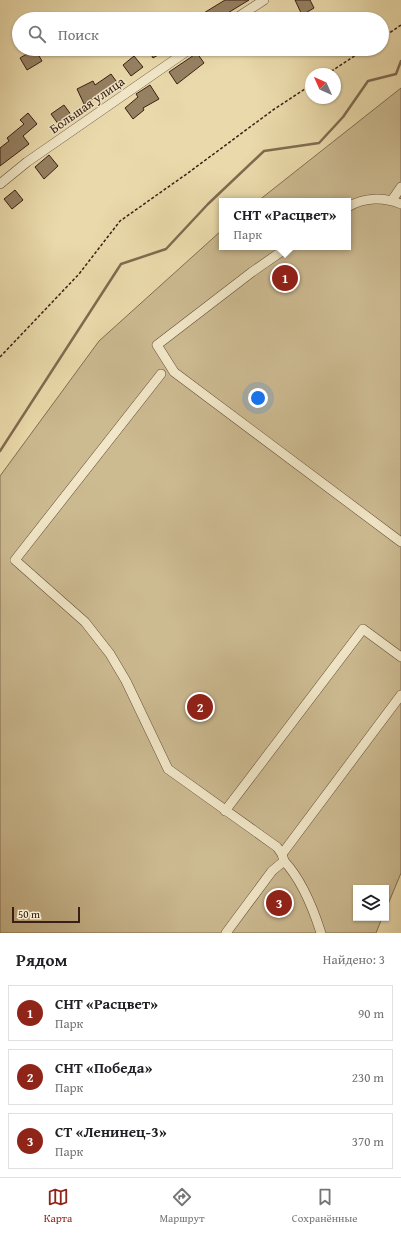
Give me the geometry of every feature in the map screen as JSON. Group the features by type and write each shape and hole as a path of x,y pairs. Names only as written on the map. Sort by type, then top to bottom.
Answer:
{"street":[{"path":"246,12 264,0"},
{"name":"Большая улица","path":"0,184 27,162 180,56"},
{"path":"392,200 401,187"},
{"path":"351,206 366,200 392,200 401,204"},
{"path":"284,250 252,272 157,345 174,372 401,542"},
{"path":"161,374 16,560 85,622 110,654 129,688 168,769 277,847 302,888 321,933"},
{"path":"225,811 363,629 401,657"},
{"path":"226,933 401,695"}],"path":[{"path":"389,33 401,25"},
{"path":"336,68 354,56"},
{"path":"0,357 79,274 120,221 273,110 305,89"}],"shaded area":[{"path":"401,88 401,873 389,902 389,885 353,885 353,921 381,921 376,933 0,933 0,476 99,341 219,233 219,250 351,250 351,198 262,198"}],"building":[{"path":"225,0 249,0 229,12 205,12"},
{"path":"295,0 310,0 314,8 307,12 301,12"},
{"path":"23,56 39,56 42,61 27,70 20,58"},
{"path":"134,56 143,67 131,76 123,65"},
{"path":"193,56 199,56 204,63 177,84 169,72"},
{"path":"111,74 119,85 84,104 77,89 93,81 95,85"},
{"path":"150,85 159,99 143,108 144,110 133,119 125,108 138,97 136,94"},
{"path":"64,105 72,116 59,125 51,114"},
{"path":"28,113 37,124 23,136 29,144 0,166 0,148 9,141 7,138 24,124 20,120"},
{"path":"49,155 58,166 44,179 35,167"},
{"path":"15,190 23,200 12,209 4,199"}],"waterway":[{"path":"0,451 121,264 166,249 208,204 264,151 319,143 343,117 368,81 396,74 401,61"}],"place":[{"name":"СНТ «Расцвет»","path":"285,278"},
{"name":"СНТ «Победа»","path":"200,707"},
{"name":"СТ «Ленинец-3»","path":"279,903"}]}
